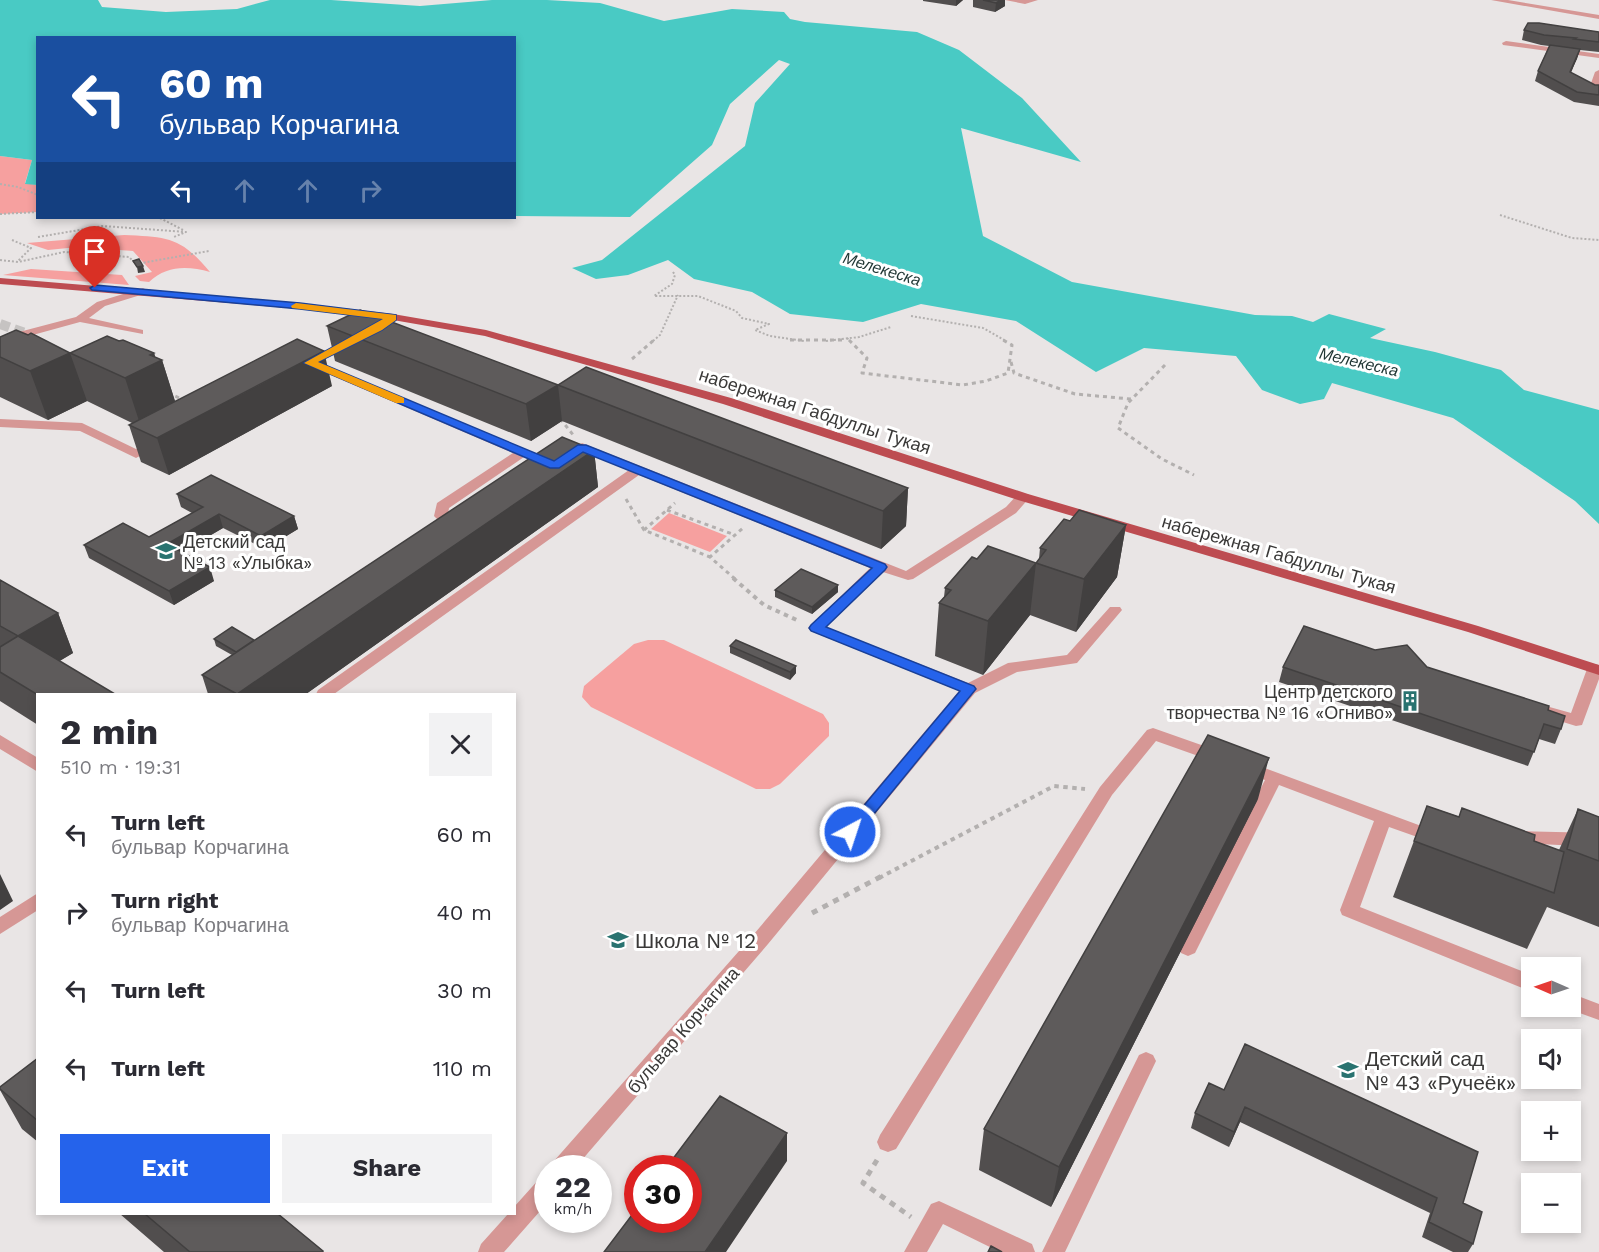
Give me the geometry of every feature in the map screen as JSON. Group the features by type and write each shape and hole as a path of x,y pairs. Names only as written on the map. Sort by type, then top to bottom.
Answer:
{"main road":[{"name":"набережная Габдуллы Тукая","path":"0,281 143,291 393,318 486,333 727,401 1023,497 1473,629 1597,670"}],"street":[{"path":"1009,0 1025,2 1034,0"},
{"path":"1495,0 1599,17"},
{"path":"1506,43 1599,56"},
{"path":"1599,72 1594,86 1599,88"},
{"path":"0,341 80,319 101,304 143,291"},
{"path":"378,328 393,318"},
{"path":"80,319 139,332"},
{"path":"358,338 304,365 555,466"},
{"path":"0,423 82,427 136,454 166,439"},
{"path":"536,478 582,447 880,567 909,576 1011,510 1023,497"},
{"path":"463,527 441,516 442,506 524,452"},
{"path":"325,693 639,470"},
{"path":"880,567 816,628 969,689 1013,667 1072,659 1115,610"},
{"path":"1532,706 1576,721 1597,670"},
{"name":"бульвар Корчагина","path":"573,1155 761,939 969,689"},
{"path":"888,1142 1107,791 1153,734 1423,833 1458,834"},
{"path":"0,741 36,765"},
{"path":"1188,948 1275,777"},
{"path":"1384,818 1349,910 1521,980"},
{"path":"1505,836 1599,840"},
{"path":"0,927 36,901"},
{"path":"1581,1005 1599,1012"},
{"path":"1053,1252 1146,1061"},
{"path":"489,1252 534,1201"},
{"path":"915,1252 939,1211 1024,1252"}],"path":[{"path":"0,184 18,187 36,194"},
{"path":"0,214 36,212"},
{"path":"1500,215 1572,238 1599,240"},
{"path":"162,219 186,232"},
{"path":"39,237 45,234 103,226 186,232"},
{"path":"174,237 186,232"},
{"path":"12,240 31,248 12,267"},
{"path":"0,260 18,262 64,252 129,256 136,264 209,251"},
{"path":"673,272 675,275 672,284 654,296 698,296 736,310 742,318 769,324 755,330 797,343 847,338 891,327"},
{"path":"847,338 867,358 862,373 963,385 986,381 1008,373 1012,345 983,328 911,316"},
{"path":"1010,359 1014,373 1075,394 1131,399"},
{"path":"1165,365 1128,403 1118,429 1162,459 1194,475"},
{"path":"162,391 194,404"},
{"path":"617,484 644,530 710,557 765,605 816,628"},
{"path":"644,530 689,490"},
{"path":"667,510 735,535"},
{"path":"710,557 756,517"},
{"path":"803,917 1054,786 1107,791"},
{"path":"868,1174 863,1183 928,1230"}],"shaded area":[{"path":"0,156 32,160 25,183 36,185 36,212 0,214"},
{"path":"124,235 173,241 191,252 210,272 178,268 163,272 149,282 140,281 135,276 152,272 133,251 78,247 48,250 27,243"},
{"path":"31,269 122,275 129,285 3,275"},
{"path":"669,513 727,536 710,552 651,529"},
{"path":"648,640 664,640 823,714 829,723 829,736 780,784 770,789 756,789 591,707 582,697 584,686 634,644"}],"water":[{"name":"Мелекеска","path":"0,0 98,0 102,7 166,12 237,9 270,0 331,0 420,6 492,0 547,0 600,3 664,21 732,9 784,12 790,19 805,22 917,32 959,50 1022,98 1081,162 961,128 983,236 1072,282 1255,315 1292,316 1313,322 1329,314 1386,329 1370,338 1435,352 1501,370 1524,390 1599,410 1599,524 1575,501 1453,418 1332,383 1324,399 1300,404 1262,390 1236,356 1144,348 1096,372 1016,321 921,304 863,322 790,314 752,292 694,279 668,260 628,275 596,279 572,268 602,260 745,146 755,103 790,64 779,60 730,104 712,145 630,217 516,216 516,36 36,36 36,185 25,184 32,160 0,156"}],"building":[{"path":"983,0 1001,0 996,3"},
{"path":"1528,23 1599,32 1599,42 1524,30"},
{"path":"1550,45 1580,49 1570,72 1599,85 1599,95 1577,92 1538,71"},
{"path":"139,259 143,266 137,267 133,261"},
{"path":"360,310 558,385 526,404 327,326"},
{"path":"16,330 28,335 31,333 70,353 30,371 0,357 0,337"},
{"path":"107,336 154,353 150,355 162,360 125,378 70,353"},
{"path":"297,339 324,351 157,438 129,425"},
{"path":"586,367 908,488 883,511 558,385"},
{"path":"562,437 594,450 238,693 202,675"},
{"path":"211,475 294,516 261,536 219,514 167,544 210,567 169,591 84,545 123,523 149,537 203,507 177,494"},
{"path":"1079,510 1126,525 1084,579 1036,563 1046,550 1040,548 1064,519 1070,521"},
{"path":"988,546 1036,563 988,621 939,603 951,590 945,588 972,557 977,559"},
{"path":"801,569 838,585 812,607 775,590"},
{"path":"0,580 58,613 18,636 0,626"},
{"name":"Центр детского творчества № 16 «Огниво»","path":"1304,626 1375,650 1407,645 1427,667 1549,706 1548,710 1565,716 1561,729 1544,724 1534,752 1283,667"},
{"path":"232,627 254,640 236,652 214,639"},
{"path":"18,636 113,693 36,694 0,672 0,647"},
{"path":"736,640 796,666 790,672 730,646"},
{"path":"1208,735 1269,758 1059,1167 984,1129"},
{"path":"1427,806 1459,817 1462,808 1535,835 1534,841 1564,852 1554,893 1414,841"},
{"path":"1578,809 1599,817 1599,861 1567,849"},
{"path":"1245,1044 1478,1152 1463,1203 1482,1212 1473,1244 1429,1222 1437,1198 1245,1107 1234,1132 1195,1113 1209,1083 1224,1090"},
{"path":"36,1060 36,1119 0,1089"},
{"path":"720,1096 787,1133 705,1252 604,1252 624,1226 624,1233 702,1233 702,1155 676,1155"},
{"path":"146,1215 279,1215 323,1251 322,1252 190,1252"},
{"path":"991,1246 1002,1252 988,1252"}],"tunnel":[{"path":"0,324 25,333"}],"slow traffic":[{"path":"296,306 393,318 309,363 400,401"}],"place":[{"name":"Детский сад № 13 «Улыбка»","path":"166,551"},
{"name":"Центр детского творчества № 16 «Огниво»","path":"1410,701"},
{"name":"Школа № 12","path":"618,940"},
{"name":"Детский сад № 43 «Ручеёк»","path":"1348,1070"}],"route":[{"path":"95,288 300,306 393,318 309,363 555,466 582,447 880,567 816,628 969,689 850,832"}]}
